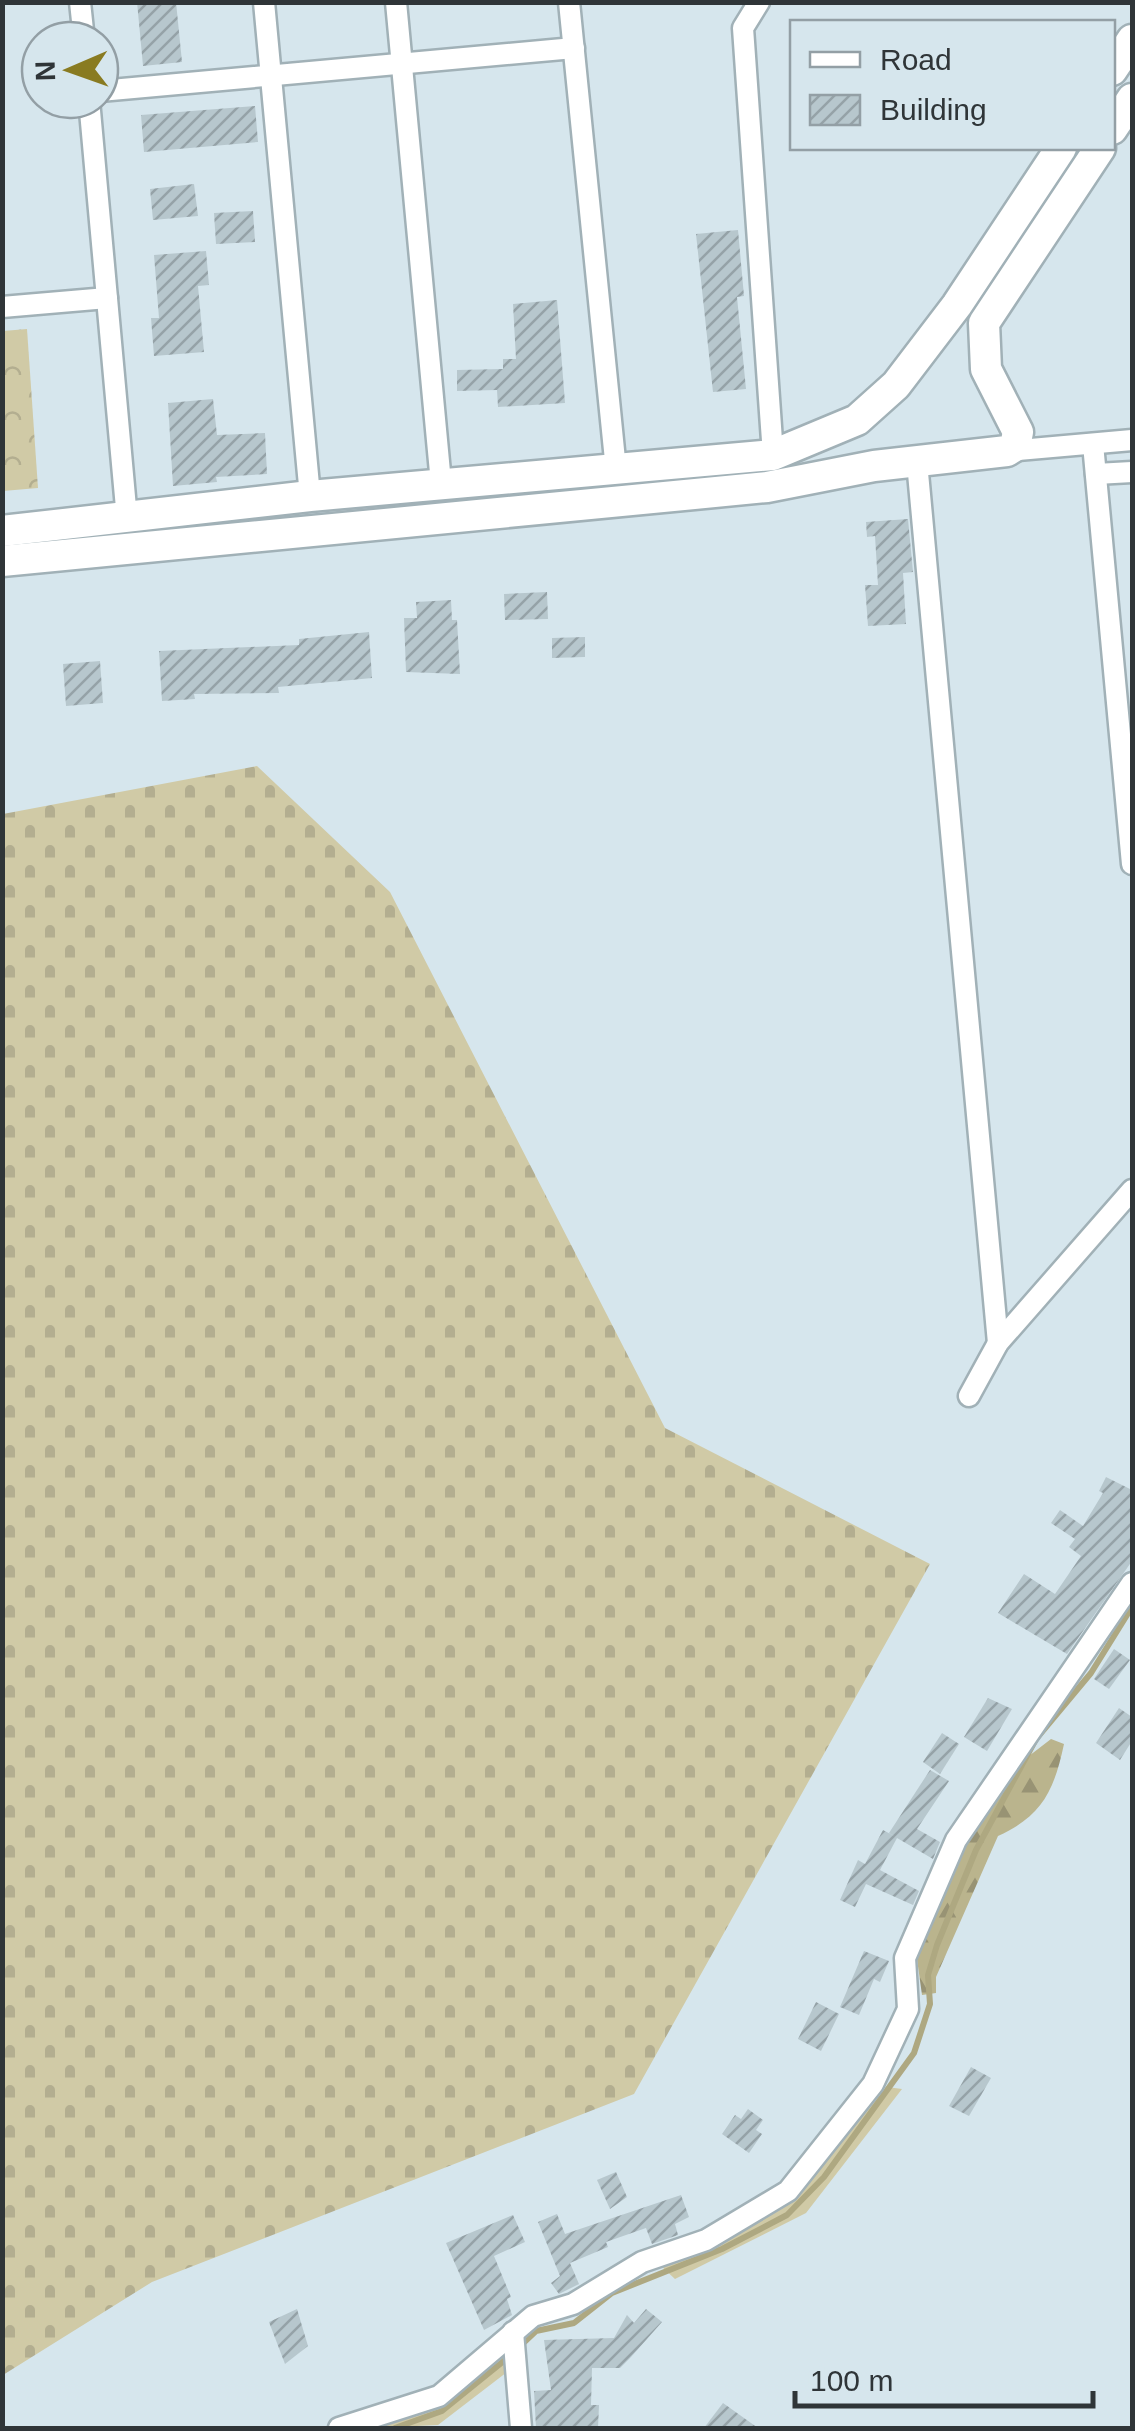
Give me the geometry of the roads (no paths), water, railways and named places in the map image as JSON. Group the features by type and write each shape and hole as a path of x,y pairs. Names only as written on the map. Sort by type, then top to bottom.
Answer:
{"main road":[{"path":"1115,66 1132,40"},
{"path":"1115,124 1132,99"},
{"path":"2,531 310,496 773,455 856,420 896,385 957,306 1060,150"},
{"path":"2,561 767,488 1006,451 1015,446 1018,432 986,370 984,323 1099,150"},
{"path":"957,306 984,323"}],"street":[{"path":"264,2 310,496"},
{"path":"396,2 442,483"},
{"path":"570,2 616,470"},
{"path":"760,2 743,28 773,455"},
{"path":"120,90 574,48"},
{"path":"91,120 127,519"},
{"path":"2,307 107,298"},
{"path":"1006,451 1132,440"},
{"path":"1093,444 1132,864"},
{"path":"917,462 998,1343"},
{"path":"1096,474 1132,472"},
{"path":"969,1396 998,1343 1132,1190"},
{"path":"339,2428 439,2396 533,2316 573,2304 642,2262 706,2240 788,2191 873,2084 908,2009 905,1958 956,1840 1132,1583"},
{"path":"513,2332 522,2428"}],"waterway":[{"path":"519,2347 536,2331 574,2323 612,2293 722,2249 787,2215 824,2177 914,2053 930,2004 928,1975 937,1945 976,1850 1036,1739 1091,1673 1132,1607"},
{"path":"395,2428 442,2411 510,2356"}]}
